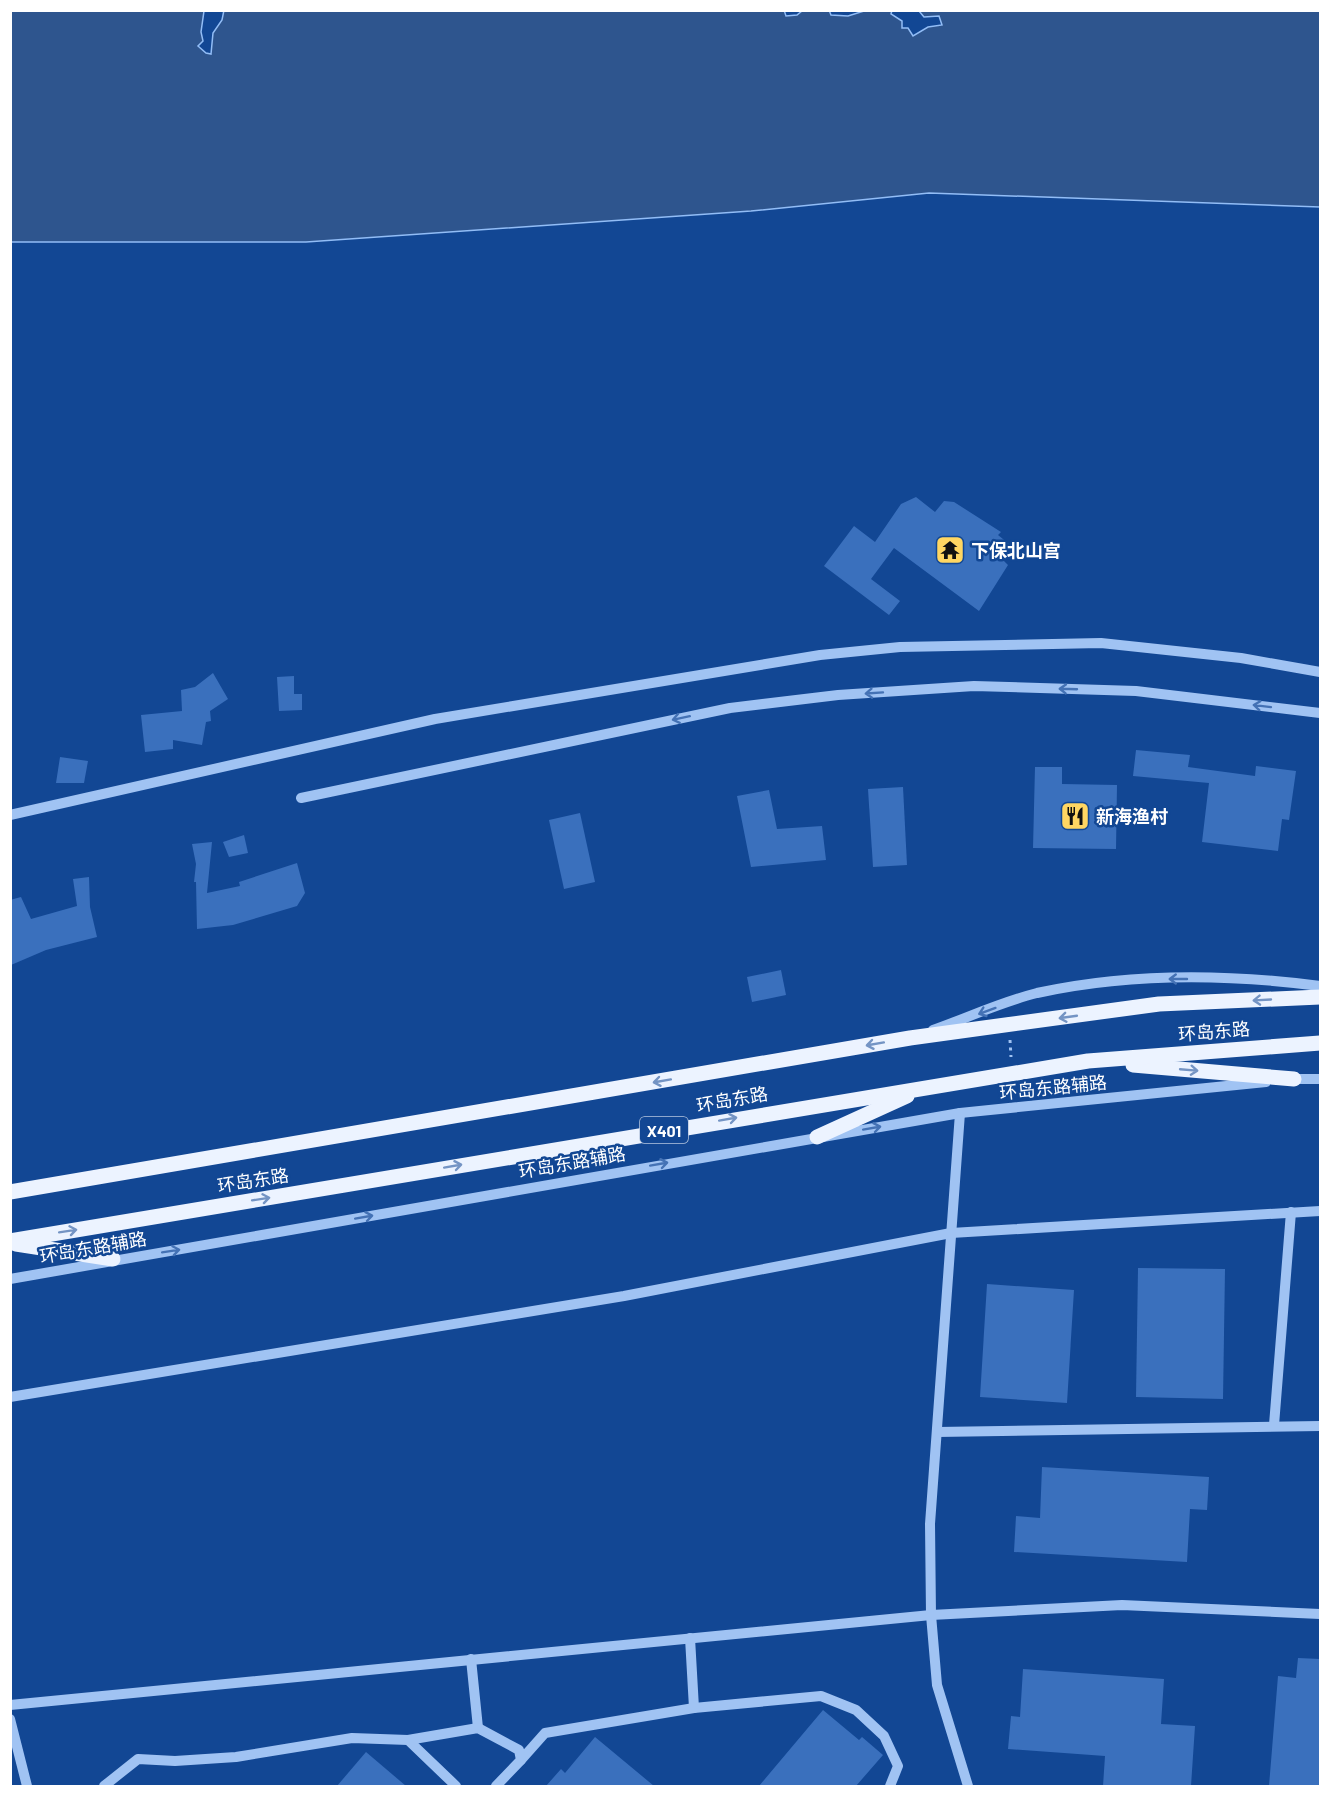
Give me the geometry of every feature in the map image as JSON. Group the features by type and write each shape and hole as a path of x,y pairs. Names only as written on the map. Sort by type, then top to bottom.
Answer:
{"main road":[{"name":"环岛东路","path":"10,1192 910,1038 1159,1004 1320,997"},
{"name":"环岛东路","path":"10,1242 1088,1061 1320,1042"},
{"path":"1088,1061 1294,1079"},
{"path":"817,1137 925,1087"},
{"path":"10,1242 113,1259"}],"street":[{"path":"10,814 435,719 820,655 900,647 1101,643 1241,658 1320,672"},
{"path":"301,798 730,708 838,695 974,686 1136,691 1320,713"},
{"path":"910,1038 1034,994 1084,984 1174,978 1288,982 1320,986"},
{"name":"环岛东路辅路","path":"11,1279 113,1259 232,1242 960,1113 1294,1079 1320,1079"},
{"path":"960,1113 930,1524 931,1615 937,1684 968,1786"},
{"path":"10,1397 624,1296 951,1233 1320,1211"},
{"path":"1274,1425 1291,1212"},
{"path":"937,1432 1320,1426"},
{"path":"10,1705 931,1615 1122,1605 1320,1614"},
{"path":"690,1638 694,1708"},
{"path":"471,1659 478,1728"},
{"path":"496,1786 545,1733 694,1708 821,1696 855,1710 884,1736 898,1766 890,1786"},
{"path":"10,1719 27,1786"},
{"path":"104,1786 138,1759 175,1761 236,1757 352,1738 408,1740 478,1728 519,1750 521,1760"},
{"path":"408,1740 456,1786"}],"path":[{"path":"1010,1025 1012,1073"}],"water":[{"path":"224,10 784,10 786,16 797,15 802,11 829,10 831,15 848,16 864,11 892,10 891,14 902,21 902,28 908,28 913,36 928,27 942,25 939,16 924,17 919,11 1320,11 1320,207 929,193 751,211 306,242 11,242 11,11 204,11 201,32 203,41 198,46 211,54 213,33 222,20"}],"building":[{"name":"下保北山宫","path":"916,497 935,512 944,501 954,502 1001,532 998,535 1009,544 999,556 1008,565 979,611 894,548 871,579 900,601 889,615 824,566 854,526 875,542 901,504"},
{"path":"213,673 228,699 210,711 211,721 206,722 202,745 173,740 173,749 145,752 141,715 182,711 181,690 195,687"},
{"path":"294,676 294,694 302,694 302,710 279,711 277,677"},
{"path":"1136,750 1190,755 1188,767 1255,776 1256,766 1296,771 1289,820 1282,819 1278,851 1202,842 1209,783 1133,776"},
{"path":"60,757 88,761 84,783 56,783"},
{"name":"新海渔村","path":"1035,767 1062,767 1062,784 1117,785 1116,849 1033,848"},
{"path":"903,787 907,865 873,867 868,789"},
{"path":"769,790 777,829 822,826 826,860 751,867 737,796"},
{"path":"580,813 595,882 564,889 549,820"},
{"path":"244,835 248,853 229,857 223,842"},
{"path":"212,842 207,893 240,886 239,882 297,863 305,893 297,906 233,925 197,929 196,882 194,882 196,864 192,844"},
{"path":"89,877 90,907 97,937 46,950 11,965 10,900 21,897 31,919 77,906 73,879"},
{"path":"781,970 786,995 752,1002 747,977"},
{"path":"1138,1268 1225,1269 1223,1399 1136,1397"},
{"path":"987,1284 1074,1290 1067,1403 980,1397"},
{"path":"1042,1467 1209,1477 1207,1510 1190,1509 1187,1562 1014,1552 1016,1516 1040,1518"},
{"path":"1298,1658 1320,1659 1320,1786 1269,1786 1278,1676 1296,1678"},
{"path":"1023,1669 1164,1679 1161,1724 1195,1726 1191,1786 1103,1786 1105,1756 1008,1749 1011,1716 1020,1717"},
{"path":"823,1710 859,1740 862,1737 883,1755 856,1786 759,1786"},
{"path":"595,1737 654,1786 546,1786 561,1769 565,1773"},
{"path":"366,1752 406,1786 337,1786"}],"place":[{"name":"下保北山宫","path":"950,550"},
{"name":"新海渔村","path":"1075,816"}]}
